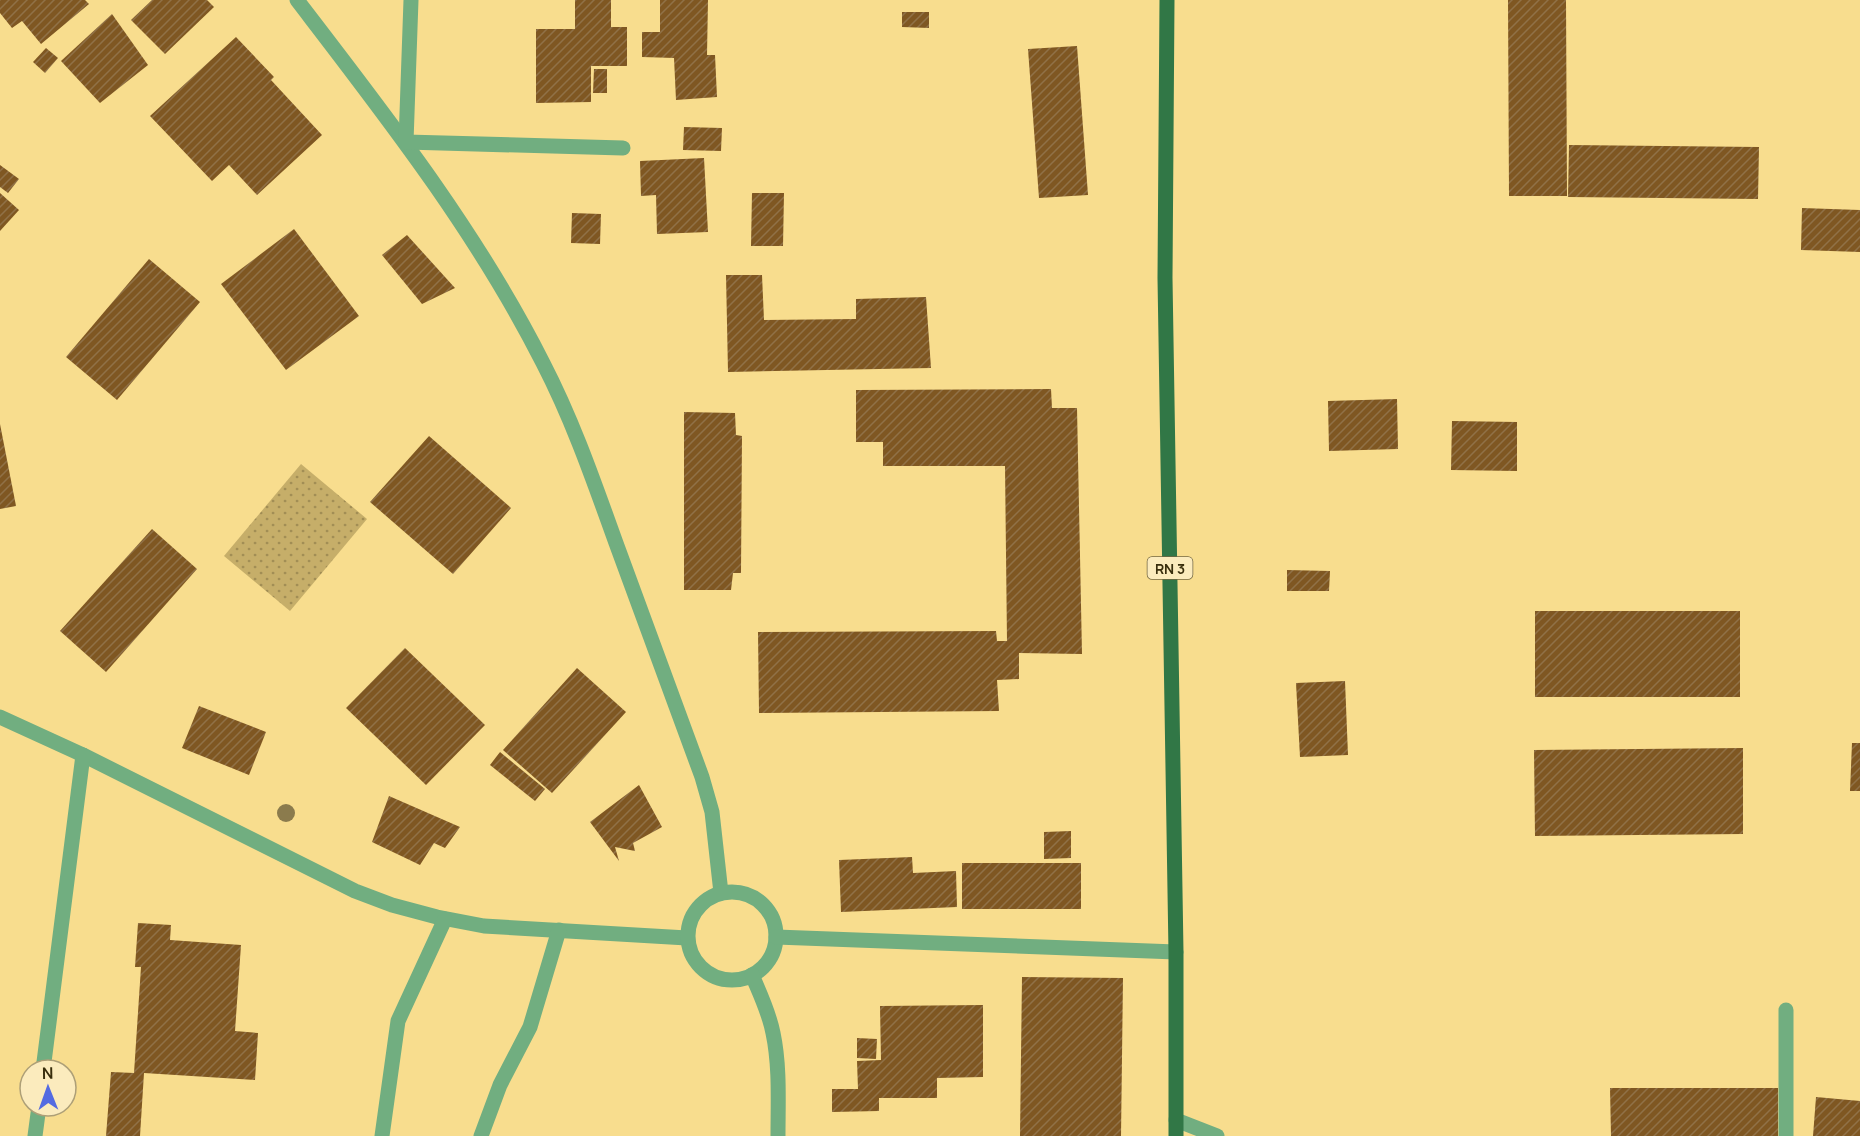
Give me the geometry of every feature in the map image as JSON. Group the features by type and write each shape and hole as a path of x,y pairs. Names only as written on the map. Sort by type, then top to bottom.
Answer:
{"main road":[{"name":"RN 3","path":"1167,0 1165,278 1176,952 1176,1136"}],"street":[{"path":"297,0 406,142 502,287 544,364 580,443 702,777 712,812 721,893"},
{"path":"406,142 411,0"},
{"path":"406,142 623,148"},
{"path":"0,717 83,754 355,891 392,905 445,919 484,926 687,938"},
{"path":"45,1058 83,754"},
{"path":"721,893 744,893 764,905 771,915 777,937 773,953 764,966 740,980 715,977 704,971 689,951 687,938 692,915 709,897 721,893"},
{"path":"382,1136 398,1021 445,919"},
{"path":"481,1136 500,1085 530,1027 559,930"},
{"path":"777,937 1176,952"},
{"path":"752,975 765,1003 773,1033 778,1081 778,1136"},
{"path":"1786,1010 1786,1136"},
{"path":"35,1136 37,1118"},
{"path":"1176,1120 1217,1136"}],"shaded area":[{"path":"301,464 367,519 290,611 224,556"}],"building":[{"path":"0,0 85,0 89,4 41,44 22,21 12,28 0,13"},
{"path":"152,0 207,0 214,7 165,54 131,20"},
{"path":"575,0 611,0 611,27 627,27 627,66 591,66 591,102 536,103 536,29 575,29"},
{"path":"660,0 708,0 707,55 715,55 717,97 676,100 674,58 642,57 642,32 660,32"},
{"path":"1508,0 1566,0 1567,196 1509,196"},
{"path":"902,12 929,12 929,28 902,27"},
{"path":"112,14 148,65 100,103 61,61"},
{"path":"236,37 274,77 271,80 322,135 257,195 229,165 212,181 150,116"},
{"path":"1077,46 1088,195 1039,198 1028,49"},
{"path":"46,48 58,58 45,73 33,62"},
{"path":"594,69 607,69 607,93 593,93"},
{"path":"684,127 722,128 721,151 683,150"},
{"path":"1569,145 1759,147 1758,199 1568,197"},
{"path":"704,158 708,232 657,234 656,195 641,196 640,161"},
{"path":"0,165 19,179 8,193 0,187"},
{"path":"0,193 19,210 0,231"},
{"path":"752,193 784,193 783,246 751,246"},
{"path":"1802,208 1860,210 1860,252 1801,250"},
{"path":"572,213 601,214 600,244 571,243"},
{"path":"294,229 359,316 286,370 221,284"},
{"path":"407,235 455,288 422,304 382,255"},
{"path":"149,259 200,302 117,400 66,357"},
{"path":"726,275 762,275 764,320 856,319 856,299 926,297 931,368 728,372"},
{"path":"1051,389 1052,408 1077,408 1082,654 1019,653 1019,679 997,680 999,711 759,713 758,632 996,631 997,641 1007,641 1005,466 883,466 883,442 856,442 856,390"},
{"path":"1397,399 1398,449 1329,451 1328,401"},
{"path":"684,412 735,413 736,435 742,436 741,573 733,573 731,590 684,590"},
{"path":"1452,421 1517,422 1517,471 1451,470"},
{"path":"0,424 16,506 0,509"},
{"path":"429,436 511,508 453,574 370,502"},
{"path":"152,529 197,569 106,672 60,631"},
{"path":"1287,570 1330,571 1329,591 1287,591"},
{"path":"1535,611 1740,611 1740,697 1535,697"},
{"path":"405,648 485,725 426,785 346,708"},
{"path":"577,668 626,712 552,793 503,750"},
{"path":"1345,681 1348,755 1300,757 1296,683"},
{"path":"199,706 266,732 249,775 182,748"},
{"path":"1852,743 1860,743 1860,791 1850,791"},
{"path":"1743,748 1743,834 1535,836 1534,750"},
{"path":"500,752 545,789 535,801 490,765"},
{"path":"639,785 662,827 633,843 635,851 615,847 619,861 590,822"},
{"path":"389,796 460,827 445,848 434,843 420,865 372,842"},
{"path":"1071,831 1071,858 1044,859 1044,832"},
{"path":"912,857 913,873 956,871 957,907 841,912 839,860"},
{"path":"962,863 1081,863 1081,909 962,909"},
{"path":"138,923 171,925 170,940 241,945 235,1031 258,1033 255,1080 144,1073 140,1136 106,1136 111,1072 134,1073 141,967 135,967"},
{"path":"1022,977 1123,978 1121,1136 1020,1136"},
{"path":"983,1005 983,1077 937,1078 937,1098 879,1098 879,1111 832,1112 832,1089 858,1089 857,1061 881,1060 880,1006"},
{"path":"857,1038 877,1039 876,1059 857,1058"},
{"path":"1610,1088 1778,1088 1778,1136 1611,1136"},
{"path":"1816,1097 1860,1101 1860,1136 1813,1136"}]}
